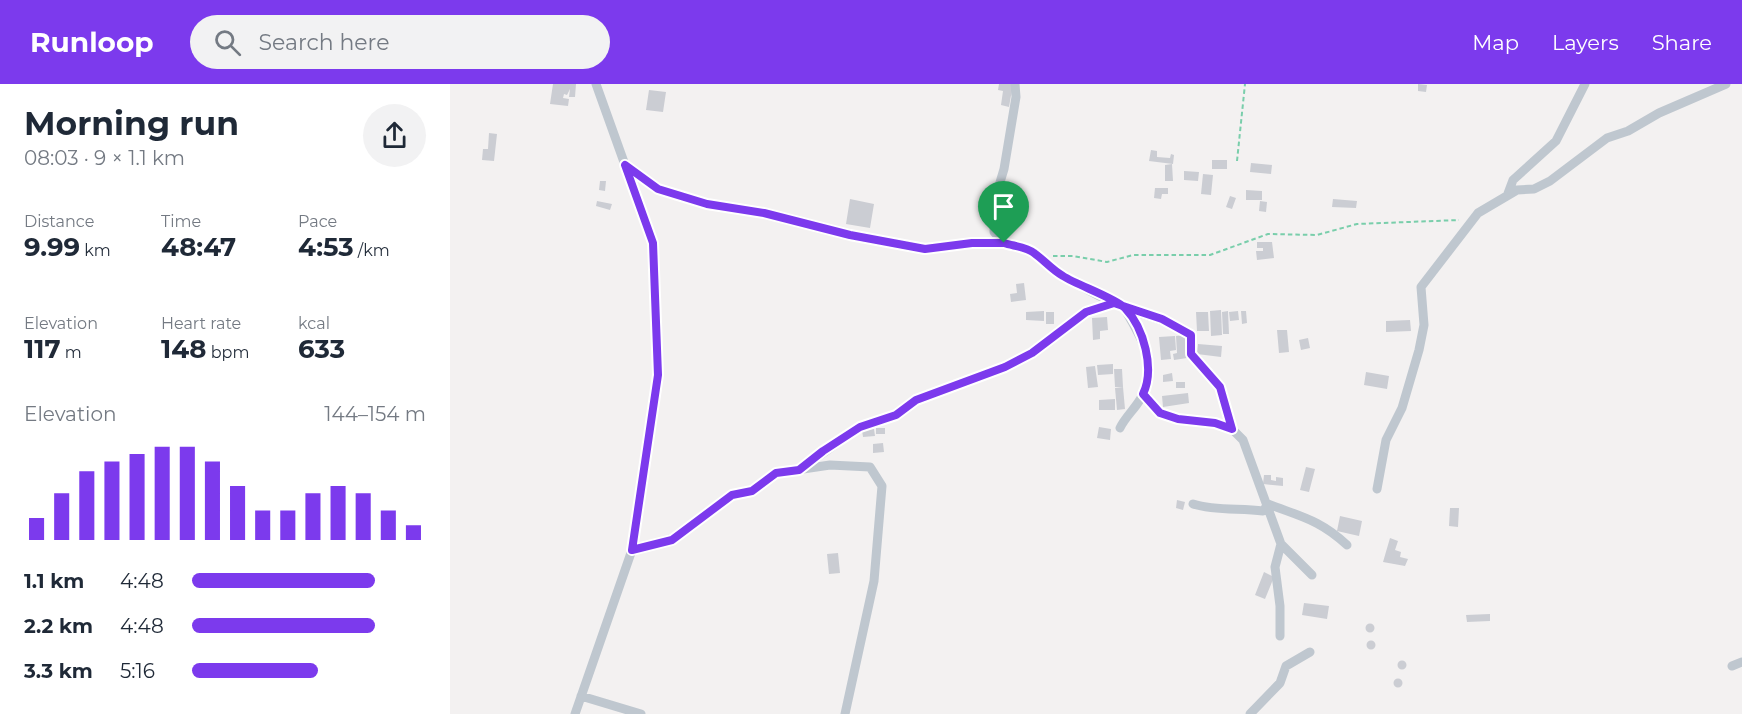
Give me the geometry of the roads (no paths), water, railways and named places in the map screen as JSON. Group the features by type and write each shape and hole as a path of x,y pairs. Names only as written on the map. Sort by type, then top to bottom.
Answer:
{"street":[{"path":"575,714 632,550 658,375 653,243 596,84"},
{"path":"1004,243 994,232 995,199 1004,170 1016,97 1015,84"},
{"path":"1507,196 1513,180 1556,141 1585,84"},
{"path":"1377,489 1386,440 1402,408 1419,350 1424,325 1421,286 1453,248 1469,223 1478,213 1517,190 1534,189 1550,181 1607,138 1628,131 1659,112 1726,84"},
{"path":"1039,258 1061,276 1114,303 1162,319 1191,335 1191,354 1220,387 1232,429"},
{"path":"799,470 860,427 896,415 916,400 1005,367 1032,353 1086,312 1114,303"},
{"path":"1120,428 1143,394 1150,371 1148,353 1124,308"},
{"path":"1143,394 1160,413 1178,419 1215,423 1232,429 1243,440 1281,544 1312,575"},
{"path":"632,550 672,540 732,495 752,491 776,473 830,465 870,467 882,486 873,589 845,714"},
{"path":"1193,504 1218,510 1239,508 1263,511 1268,504"},
{"path":"1268,504 1313,519 1331,530 1347,545"},
{"path":"1280,636 1280,606 1275,567 1281,544"},
{"path":"1250,714 1280,683 1286,666 1310,652"},
{"path":"1732,666 1742,662"},
{"path":"581,696 641,714"}]}
